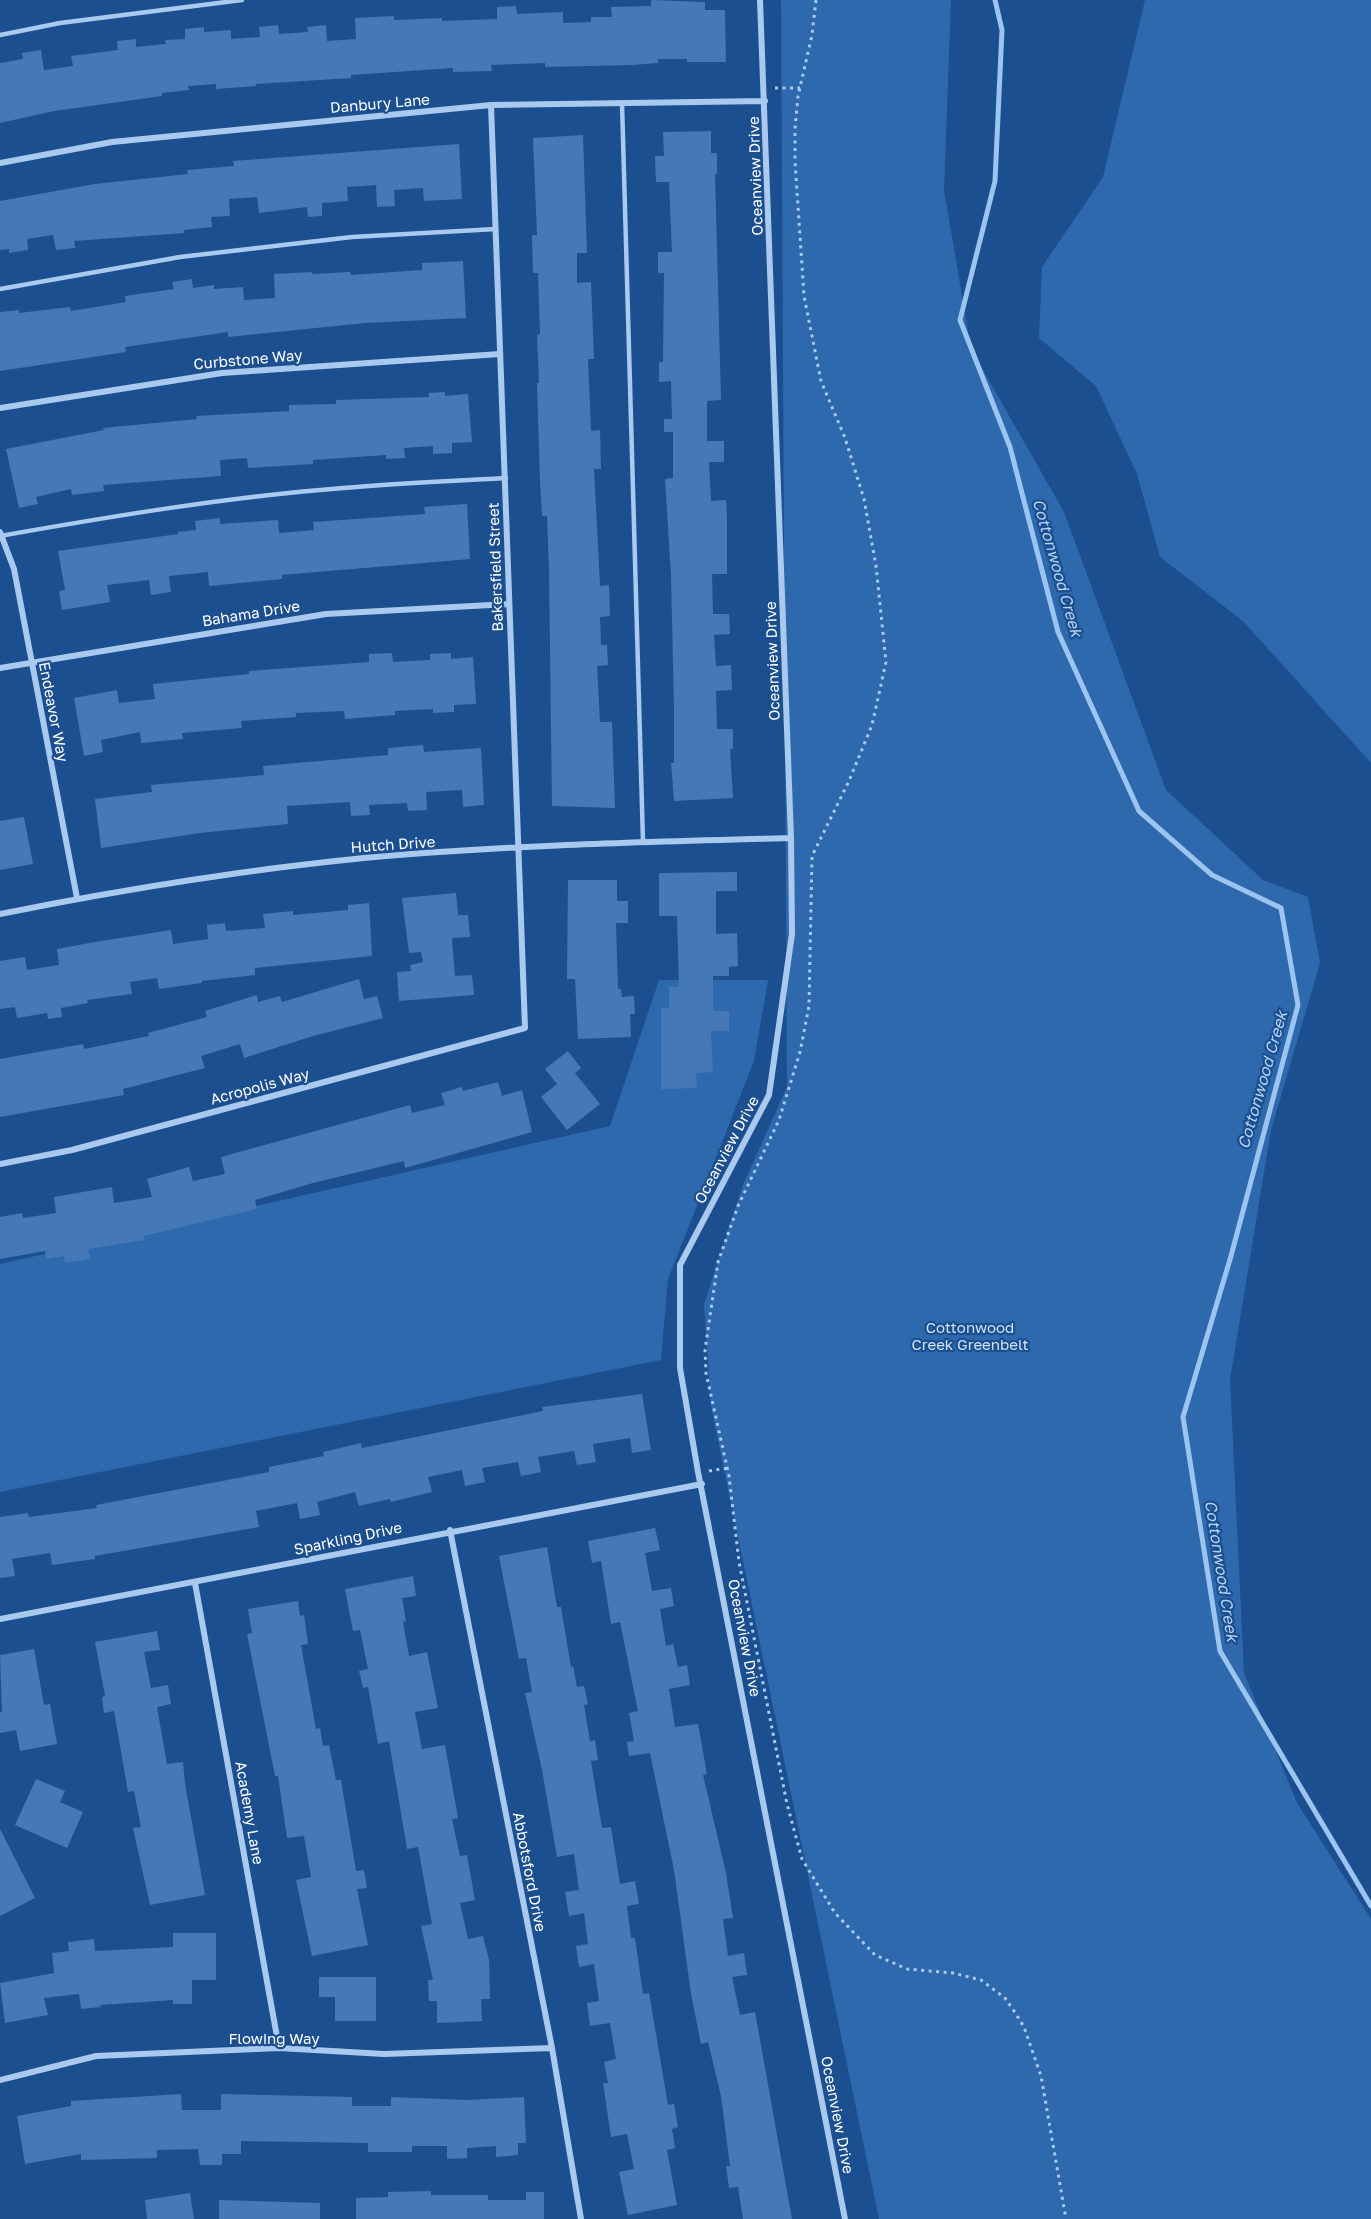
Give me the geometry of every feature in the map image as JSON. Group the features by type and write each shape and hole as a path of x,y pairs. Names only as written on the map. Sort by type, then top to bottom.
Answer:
{"street":[{"name":"Oceanview Drive","path":"760,0 791,838 792,934 769,1095 680,1265 680,1368 845,2219"},
{"name":"Danbury Lane","path":"0,163 112,142 491,105 765,100"},
{"name":"Bakersfield Street","path":"491,105 525,1028"},
{"name":"Curbstone Way","path":"0,408 222,373 500,354"},
{"name":"Endeavor Way","path":"1,535 14,569 77,898"},
{"name":"Bahama Drive","path":"0,668 326,614 509,604"},
{"name":"Hutch Drive","path":"0,914 77,898 364,858 643,842 791,838"},
{"name":"Acropolis Way","path":"0,1164 72,1150 525,1028"},
{"name":"Sparkling Drive","path":"0,1619 195,1583 450,1530 702,1484"},
{"name":"Abbotsford Drive","path":"450,1530 552,2048 581,2219"},
{"name":"Academy Lane","path":"195,1583 279,2048"},
{"name":"Flowing Way","path":"0,2080 96,2056 279,2048 384,2054 552,2048"}],"lane":[{"path":"0,35 60,23 242,0"},
{"path":"622,103 643,842"},
{"path":"0,289 180,257 352,237 496,229"},
{"path":"1,535 261,497 342,488 506,478"}],"path":[{"path":"816,0 812,35 800,88 795,161 807,313 821,381 845,438 864,500 877,576 886,662 873,725 849,781 812,856 809,1006 800,1052 779,1120 738,1206 718,1262 705,1350 707,1382 728,1468 739,1562 787,1804 802,1859 835,1913 875,1955 895,1966 907,1969 953,1973 981,1980 1005,1998 1024,2027 1041,2076 1066,2219"},
{"path":"784,88 800,88"}],"green space":[{"name":"Cottonwood Creek Greenbelt","path":"781,0 951,0 944,190 971,349 1064,512 1166,790 1263,880 1308,897 1320,963 1271,1130 1230,1380 1244,1673 1297,1803 1371,1919 1371,2219 879,2219 711,1406 704,1304 743,1185 787,1087"},
{"path":"1145,0 1371,0 1371,763 1243,621 1160,557 1137,474 1096,386 1039,338 1042,267 1103,177"},
{"path":"659,980 768,980 754,1061 668,1279 661,1360 0,1492 0,1264 610,1126"}],"building":[{"path":"651,0 705,2 705,10 725,10 726,62 658,59 658,63 632,65 545,67 545,63 491,65 492,71 453,72 453,68 351,75 351,78 216,89 216,84 188,86 189,90 162,93 162,96 54,111 0,123 0,63 23,59 22,53 41,50 44,70 73,66 71,56 118,50 117,41 136,39 136,47 166,44 165,40 185,39 185,29 204,27 204,32 231,30 231,39 260,37 259,27 278,25 279,34 308,32 307,27 326,25 327,41 356,39 355,18 394,16 394,20 442,18 442,21 497,19 497,7 516,6 517,14 563,12 563,23 591,22 591,17 612,17 611,7 651,6"},
{"path":"711,131 711,153 717,153 717,174 715,174 721,400 707,401 707,441 724,441 724,462 709,462 711,501 726,500 727,574 712,574 713,614 729,614 730,634 714,635 716,666 731,665 732,690 716,691 717,729 733,729 733,749 730,749 733,798 674,801 671,763 674,763 671,575 665,479 673,478 673,432 664,432 664,419 672,419 671,381 659,382 659,362 663,362 664,273 658,273 658,252 672,252 669,182 656,182 655,156 664,156 663,132"},
{"path":"583,135 587,253 577,253 577,283 591,282 594,359 588,359 591,431 600,430 601,469 594,469 600,586 609,585 610,616 600,617 601,645 607,645 608,665 597,666 600,722 612,722 615,808 552,806 549,569 547,516 542,516 540,481 537,383 539,383 537,335 540,334 538,273 533,273 532,235 537,235 533,138"},
{"path":"459,144 462,199 424,201 423,188 394,190 395,206 377,207 376,185 347,187 348,201 322,203 322,216 308,217 307,207 259,213 257,197 229,199 230,216 211,217 212,227 184,230 184,233 74,241 75,248 56,250 53,235 27,239 28,250 9,253 9,249 0,250 0,201 95,184 188,174 187,170 234,166 233,161"},
{"path":"463,261 466,318 365,323 228,337 228,332 125,347 126,352 0,371 0,312 19,310 19,313 70,307 71,311 126,302 125,296 174,289 172,282 192,279 193,288 214,285 214,289 243,287 244,300 275,298 274,274 350,272 351,275 422,270 422,263"},
{"path":"445,392 445,396 468,394 472,442 452,443 452,453 433,454 433,446 404,448 405,458 386,459 386,455 313,460 313,464 248,468 247,458 220,460 221,476 103,485 104,491 72,495 71,489 36,497 38,504 19,508 6,449 104,430 103,428 197,419 196,416 289,411 289,405 336,404 336,400 429,397 429,393"},
{"path":"467,504 470,559 282,575 282,579 209,586 208,572 169,576 171,592 151,595 149,580 107,585 110,602 62,610 59,591 65,590 58,551 178,534 178,532 196,530 195,521 220,518 220,524 278,520 279,533 314,530 313,522 425,514 424,507"},
{"path":"392,653 393,662 430,660 430,654 451,653 451,659 473,657 476,704 454,705 454,712 433,713 433,709 395,711 395,715 345,719 344,711 296,713 296,717 241,721 242,728 182,733 183,739 141,743 140,732 101,740 103,752 84,756 74,698 117,690 119,703 155,699 153,684 249,674 249,671 369,662 369,654"},
{"path":"423,745 424,752 481,748 484,805 463,807 462,790 426,792 427,810 408,811 407,803 369,805 370,815 351,816 350,802 287,806 288,824 200,833 101,848 95,799 152,792 151,785 264,775 263,766 388,755 388,748"},
{"path":"24,817 33,864 0,870 0,821"},
{"path":"737,872 737,891 716,891 716,934 737,933 738,966 729,967 729,976 713,976 713,1011 729,1011 729,1031 711,1031 713,1072 696,1073 697,1088 661,1089 661,1008 669,1008 669,987 679,987 677,916 659,916 659,873"},
{"path":"568,880 617,880 617,901 628,901 628,923 616,923 618,989 621,989 622,997 634,996 635,1014 630,1014 631,1037 578,1039 575,979 567,979"},
{"path":"456,893 458,915 468,915 470,937 452,938 455,976 472,975 474,995 399,1001 397,972 411,971 410,965 423,962 421,952 409,953 402,898"},
{"path":"369,903 372,956 255,968 255,975 159,989 157,978 130,982 132,994 87,1000 88,1003 61,1008 62,1017 48,1019 47,1013 17,1018 15,1007 0,1009 0,961 25,957 27,970 59,965 57,949 171,930 173,944 208,939 207,925 225,923 226,931 265,928 263,914 293,911 293,915 348,910 348,905"},
{"path":"359,979 364,999 377,996 383,1018 313,1036 244,1058 240,1044 201,1056 205,1068 123,1089 124,1095 0,1117 0,1059 83,1044 84,1049 149,1036 148,1033 207,1017 205,1011 257,995 258,1002 280,996 282,1002"},
{"path":"568,1051 581,1068 575,1073 600,1104 567,1130 541,1097 557,1084 545,1069"},
{"path":"498,1082 502,1096 522,1090 532,1132 405,1168 404,1161 313,1183 255,1200 257,1209 144,1236 145,1240 88,1249 90,1259 65,1263 64,1256 46,1259 45,1251 0,1259 0,1217 22,1213 23,1218 56,1213 54,1197 112,1187 114,1203 152,1197 147,1179 189,1167 193,1181 225,1174 221,1157 410,1105 412,1113 445,1105 441,1093 462,1087 463,1091"},
{"path":"642,1394 651,1450 632,1453 630,1438 593,1444 596,1462 577,1465 574,1451 538,1457 541,1472 521,1476 518,1462 482,1468 485,1482 465,1486 462,1470 428,1477 432,1492 391,1502 390,1499 359,1506 355,1492 317,1502 320,1515 300,1519 297,1503 256,1511 259,1527 95,1556 95,1559 52,1565 50,1553 12,1559 15,1576 0,1578 0,1517 28,1513 29,1517 97,1508 96,1505 269,1472 269,1467 324,1456 323,1452 361,1443 362,1448 543,1411 542,1407"},
{"path":"655,1528 660,1550 645,1553 652,1591 671,1588 674,1606 660,1609 666,1646 673,1644 678,1667 687,1665 690,1685 669,1689 675,1727 698,1724 707,1774 703,1775 726,1873 733,1918 723,1919 728,1956 744,1953 747,1975 732,1977 740,2015 755,2012 792,2219 743,2219 738,2187 729,2188 726,2166 730,2166 721,2096 708,2042 701,2044 691,1994 674,1870 650,1753 629,1756 627,1742 634,1741 629,1713 638,1711 620,1622 611,1624 601,1561 592,1563 588,1541"},
{"path":"547,1547 557,1607 561,1607 571,1667 573,1666 577,1687 584,1686 588,1704 584,1705 590,1741 595,1740 598,1760 591,1761 602,1828 611,1827 620,1884 635,1881 639,1904 627,1906 631,1938 635,1938 643,1994 649,1993 668,2105 674,2104 678,2127 672,2129 675,2148 667,2150 677,2205 628,2215 619,2172 634,2169 627,2134 611,2137 603,2083 608,2083 604,2062 616,2059 610,2023 590,2026 587,2003 599,2001 594,1964 579,1967 576,1946 588,1944 584,1913 569,1916 565,1892 579,1890 574,1854 557,1857 542,1770 525,1693 532,1692 526,1658 519,1659 499,1556"},
{"path":"413,1576 416,1596 402,1598 406,1621 403,1622 409,1656 427,1652 438,1708 415,1712 422,1749 445,1745 458,1818 452,1819 460,1856 467,1855 475,1900 460,1903 468,1939 483,1936 489,1960 490,1999 481,1999 482,2021 437,2023 437,2001 429,2001 428,1980 433,1980 421,1926 432,1924 418,1847 407,1849 389,1741 378,1744 368,1687 363,1688 359,1671 368,1669 360,1630 353,1631 345,1589"},
{"path":"298,1601 300,1616 304,1615 308,1644 301,1645 316,1729 320,1728 323,1746 329,1745 336,1780 341,1780 356,1871 364,1870 367,1888 357,1889 368,1945 312,1956 296,1880 311,1877 304,1836 287,1838 278,1776 275,1776 247,1634 252,1633 248,1609"},
{"path":"157,1631 160,1650 144,1652 151,1688 168,1685 171,1704 157,1707 167,1764 183,1762 205,1895 150,1905 133,1828 141,1827 134,1791 128,1792 114,1711 104,1713 102,1697 105,1696 95,1642"},
{"path":"34,1649 44,1705 50,1704 57,1744 20,1751 16,1730 0,1733 0,1712 2,1712 0,1655"},
{"path":"36,1779 65,1791 60,1802 83,1812 67,1848 15,1825"},
{"path":"0,1829 35,1898 0,1916"},
{"path":"173,1933 216,1933 216,1980 192,1980 192,2004 173,2004 173,2000 100,2005 101,2007 81,2009 79,1994 44,1998 48,2015 5,2023 0,1983 54,1973 52,1953 69,1951 68,1942 94,1939 95,1951 173,1947"},
{"path":"319,1977 376,1977 376,2021 335,2021 335,1997 319,1997"},
{"path":"181,2094 182,2110 221,2110 221,2094 352,2097 352,2106 391,2106 391,2097 467,2100 524,2097 526,2143 518,2143 518,2155 496,2157 496,2146 467,2148 467,2158 447,2159 447,2146 412,2146 412,2152 368,2152 368,2143 241,2141 241,2154 222,2154 222,2165 200,2165 198,2149 157,2150 157,2158 81,2160 81,2154 25,2164 17,2116 71,2106 71,2101"},
{"path":"431,2191 431,2195 488,2195 488,2200 526,2200 526,2192 544,2192 544,2219 356,2219 356,2198 388,2197 388,2192"},
{"path":"190,2193 194,2219 147,2219 145,2200"},
{"path":"219,2200 320,2203 320,2219 219,2219"}],"waterway":[{"name":"Cottonwood Creek","path":"995,0 1002,30 995,181 960,320 1010,447 1058,632 1139,811 1212,875 1281,908 1298,1005 1231,1256 1183,1417 1220,1651 1371,1906"}]}
